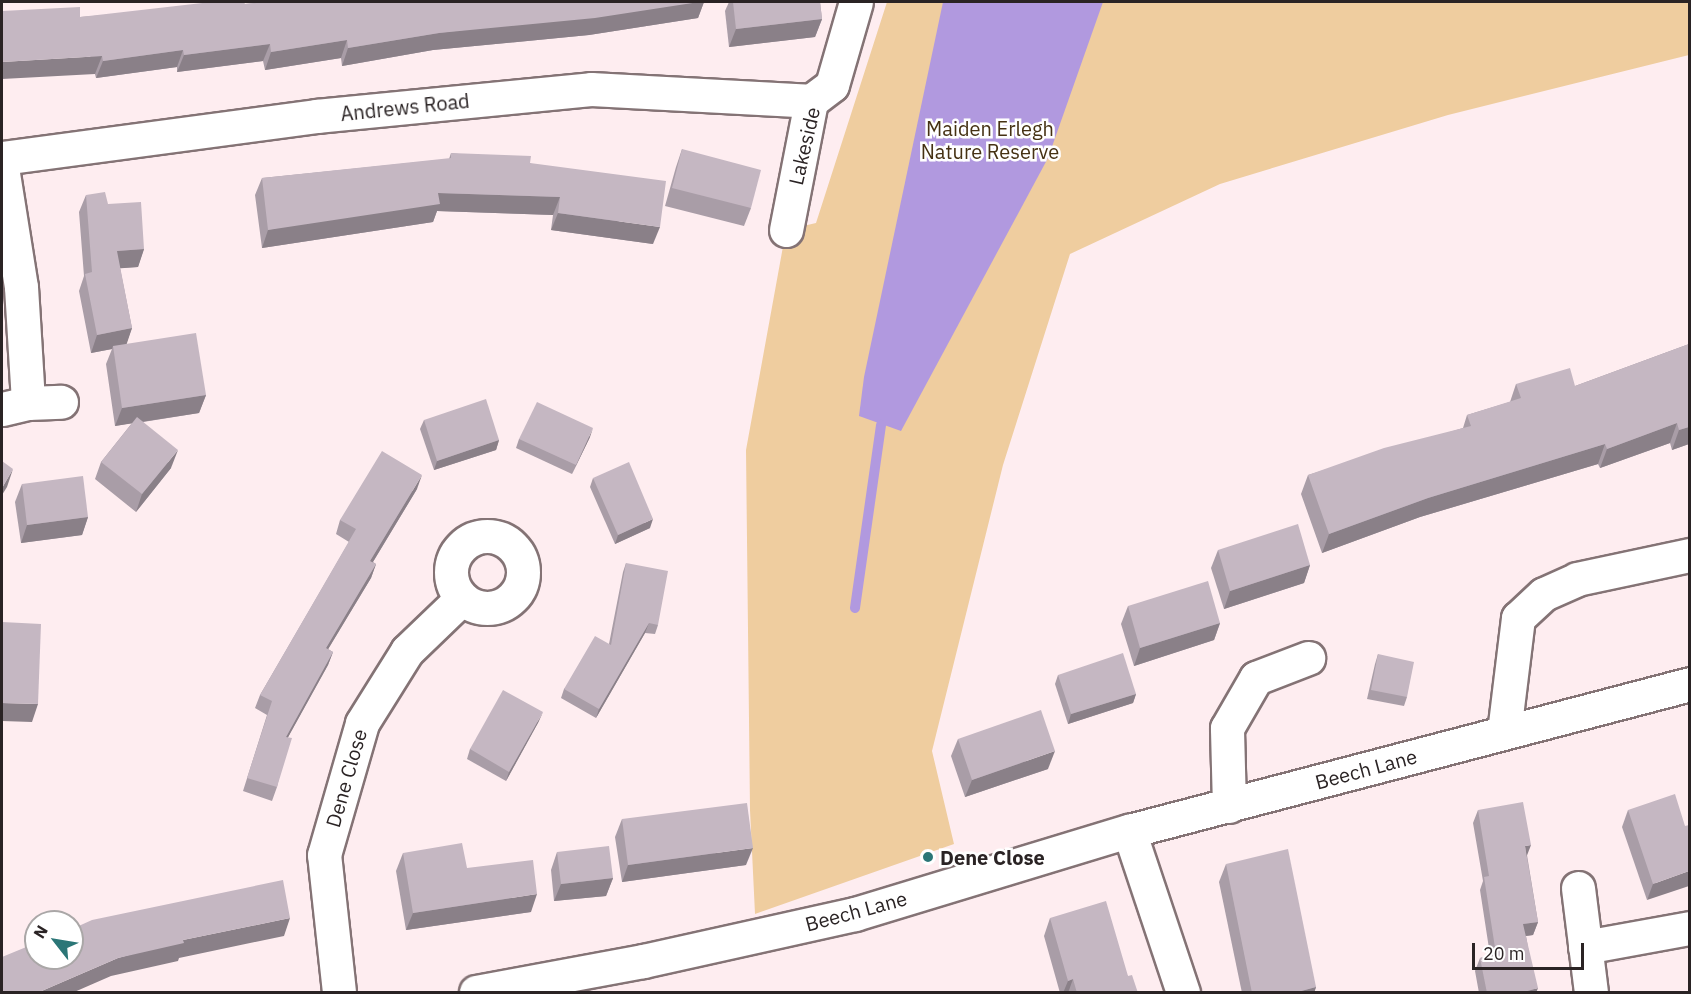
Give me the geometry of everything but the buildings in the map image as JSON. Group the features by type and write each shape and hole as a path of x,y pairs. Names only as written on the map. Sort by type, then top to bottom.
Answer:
{"street":[{"name":"Lakeside","path":"786,230 811,101 832,85 856,2"},
{"name":"Andrews Road","path":"2,158 316,116 591,88 811,101"},
{"path":"2,167 21,287 15,406 61,402"},
{"path":"1504,732 1518,618 1544,594 1577,579 1689,555"},
{"name":"Dene Close","path":"339,993 324,855 362,723 407,651 462,598"},
{"path":"1229,806 1227,728 1256,678 1308,658"},
{"name":"Beech Lane","path":"476,993 834,919 1129,831 1689,684"},
{"path":"1129,831 1184,993"},
{"path":"1578,888 1591,993"},
{"path":"1585,947 1689,928"}],"green space":[{"name":"Maiden Erlegh Nature Reserve","path":"887,2 1689,2 1689,55 1448,115 1220,184 1070,254 1003,465 932,751 954,844 755,914 750,810 746,450 786,230 816,223"}],"shaded area":[{"path":"943,2 1103,2 1048,158 901,431 859,416 864,377"}],"waterway":[{"path":"855,608 881,425"}],"place":[{"name":"Dene Close","path":"928,857"}]}
